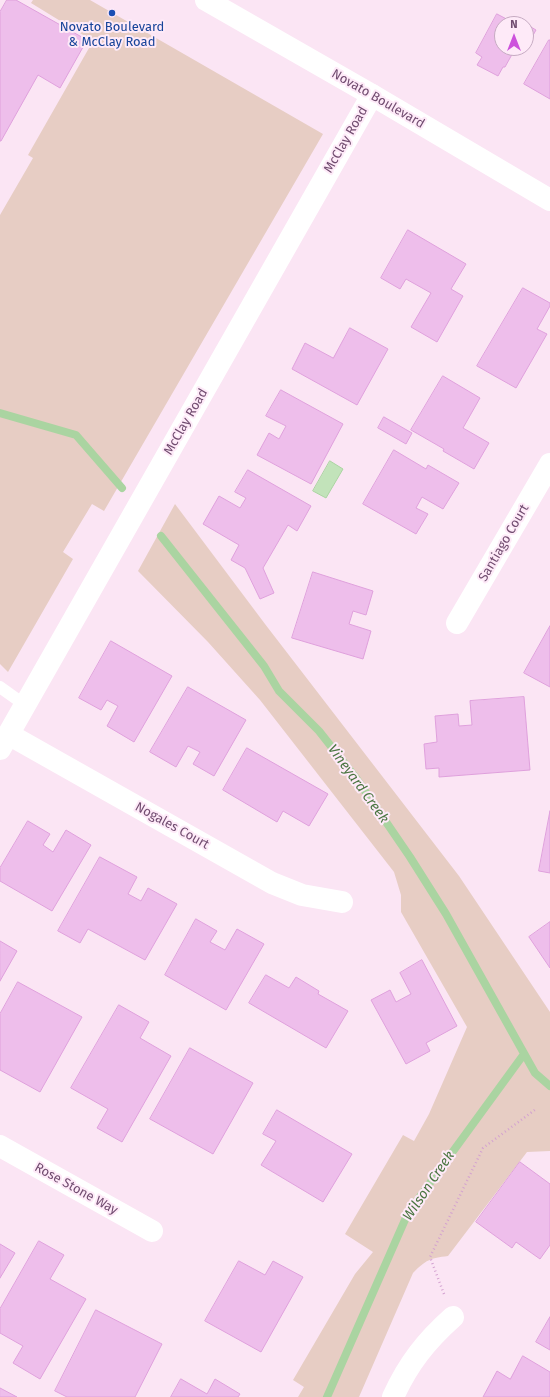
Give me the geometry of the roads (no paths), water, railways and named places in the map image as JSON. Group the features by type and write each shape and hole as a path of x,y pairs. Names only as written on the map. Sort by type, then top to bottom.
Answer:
{"street":[{"name":"Novato Boulevard","path":"206,0 372,95 550,200"},
{"name":"McClay Road","path":"4,741 372,95"},
{"name":"Santiago Court","path":"457,623 550,464"},
{"name":"Nogales Court","path":"4,741 272,882 302,895 342,902"},
{"name":"Rose Stone Way","path":"0,1146 152,1231"},
{"path":"393,1397 414,1359 433,1334 453,1317"}],"lane":[{"path":"0,687 25,705"}],"waterway":[{"name":"Vineyard Creek","path":"0,413 76,435 122,488"},
{"name":"Vineyard Creek","path":"161,536 264,666 279,691 319,731 356,778 410,857 446,914 535,1073 550,1086"},
{"name":"Wilson Creek","path":"327,1397 408,1213 524,1054"}],"place":[{"name":"Novato Boulevard & McClay Road","path":"112,13"}]}
